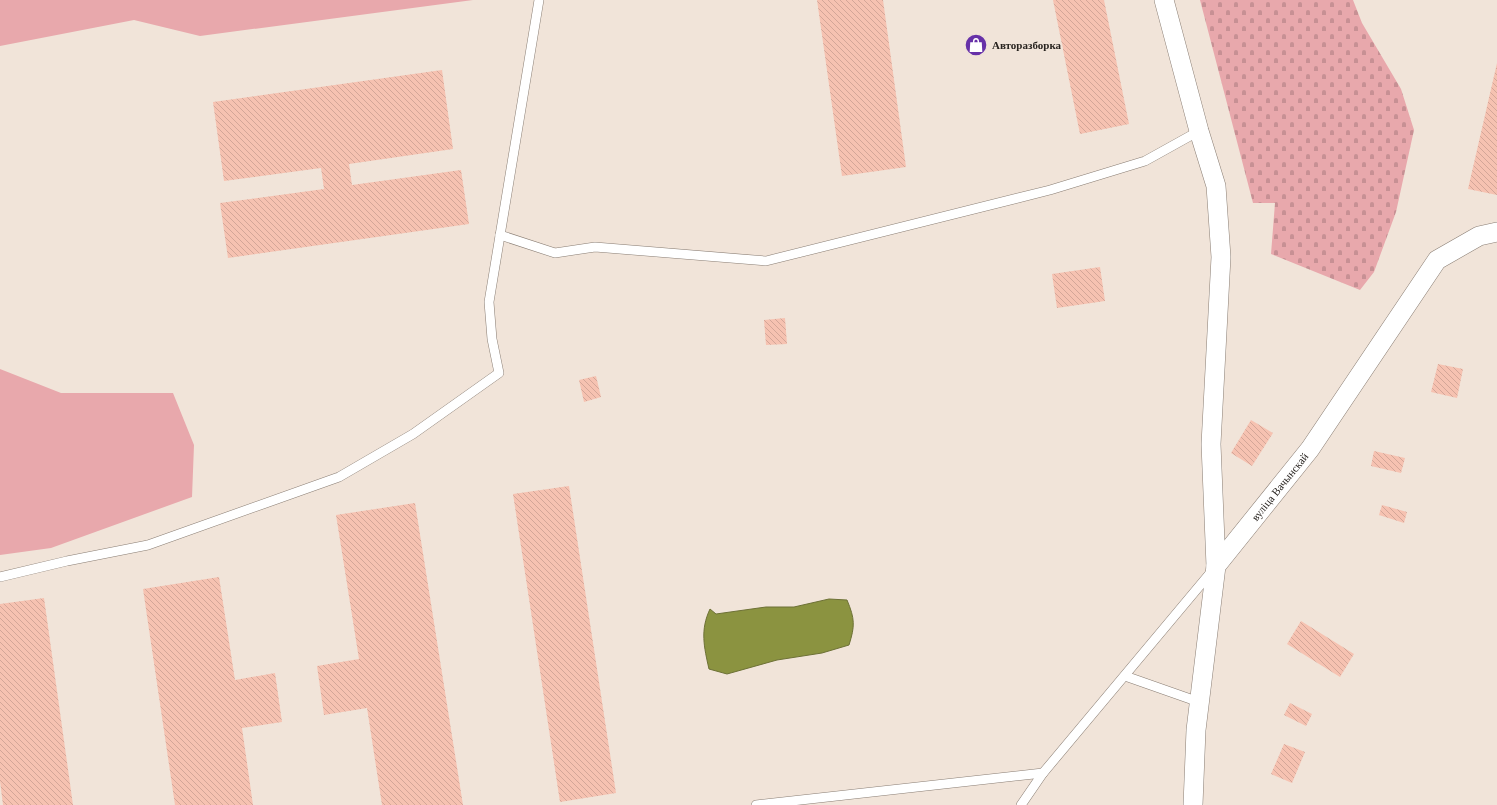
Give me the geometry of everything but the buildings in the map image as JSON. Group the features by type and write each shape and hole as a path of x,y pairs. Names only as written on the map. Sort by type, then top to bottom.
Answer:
{"street":[{"path":"1164,0 1199,131 1216,186 1221,257 1210,444 1216,566 1200,702 1193,805"},
{"name":"вуліца Вачынскай","path":"1216,566 1310,449 1437,260 1479,236 1497,232"}],"lane":[{"path":"0,577 67,561 148,545 339,477 413,434 499,373 492,338 489,302 539,0"},
{"path":"500,235 555,252 595,247 766,261 1050,190 1145,161 1199,131"},
{"path":"1021,805 1043,773 1216,566"},
{"path":"1125,676 1200,702"},
{"path":"756,805 1043,773"}],"green space":[{"path":"0,0 473,0 200,36 134,20 0,46"},
{"path":"1200,0 1353,0 1362,23 1401,89 1414,130 1396,212 1374,272 1360,290 1271,254 1275,203 1253,203"},
{"path":"0,369 61,393 173,393 194,445 192,497 51,548 0,555"}],"shaded area":[{"path":"829,599 847,600 853,618 853,627 849,645 822,653 777,660 727,674 709,669 704,646 704,631 710,609 716,614 766,607 794,607"}],"place":[{"name":"Авторазборка","path":"976,45"}]}
